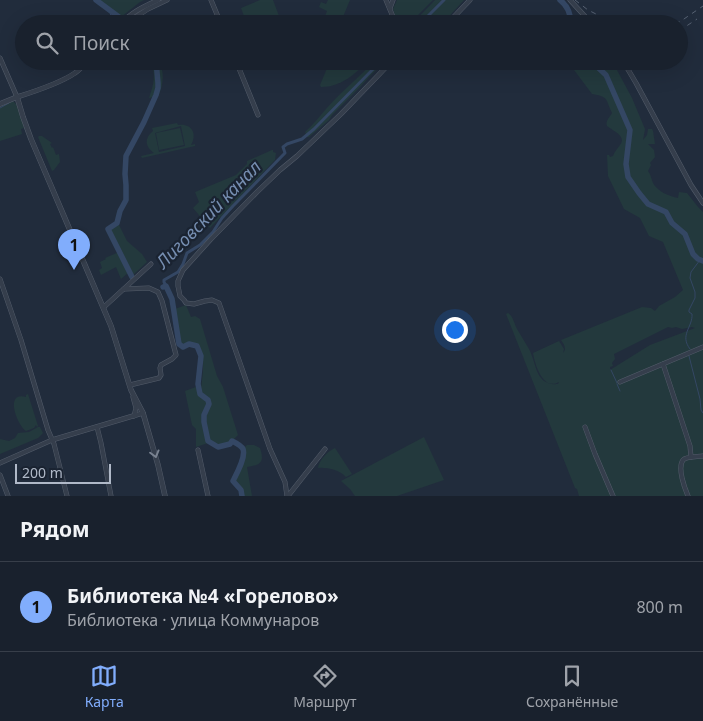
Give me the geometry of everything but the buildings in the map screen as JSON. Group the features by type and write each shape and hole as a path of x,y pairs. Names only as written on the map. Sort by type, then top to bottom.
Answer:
{"street":[{"path":"131,15 158,0"},
{"path":"138,15 148,8 167,0"},
{"path":"211,0 217,15"},
{"path":"386,0 393,15"},
{"path":"390,8 393,0"},
{"path":"456,15 470,0"},
{"path":"570,0 584,15"},
{"path":"0,58 17,96 32,139 112,326 136,408 134,416"},
{"path":"0,104 72,75 79,70"},
{"path":"240,70 258,115"},
{"path":"288,496 285,482 270,449 219,303 212,300 194,304 186,303 180,296 178,281 187,265 210,239 280,170 341,114 383,70"},
{"path":"628,70 691,185 703,203"},
{"path":"104,307 151,264"},
{"path":"0,279 52,440 67,496"},
{"path":"124,289 149,288 158,292 176,351 174,358 161,365 161,375 159,378 130,387"},
{"path":"620,382 703,347"},
{"path":"663,364 690,446 691,457"},
{"path":"130,387 143,413 165,496"},
{"path":"0,463 52,440 143,413"},
{"path":"97,427 102,443 111,496"},
{"path":"585,427 612,496"},
{"path":"198,450 208,496"},
{"path":"288,496 325,450"},
{"path":"688,496 683,484 682,464 685,459 703,456"},
{"path":"0,475 8,496"}],"green space":[{"path":"99,0 144,0 124,15 118,15"},
{"path":"260,0 273,0 279,15 244,15 241,8"},
{"path":"328,0 350,0 344,15 325,15 327,11 319,7 321,2 326,4"},
{"path":"397,0 433,0 418,15 395,15 393,9"},
{"path":"435,0 464,0 450,15 421,15"},
{"path":"162,70 163,80 158,96 149,98 154,80 154,71"},
{"path":"326,70 358,70 335,85 321,87 320,85"},
{"path":"366,70 376,70 329,120 307,137 305,132"},
{"path":"574,70 617,70 632,98 645,129 643,140 647,135 648,129 653,131 655,144 648,144 654,150 655,157 650,163 648,171 653,183 667,195 678,198 679,192 687,193 703,212 703,496 579,496 506,314 510,314 532,355 541,378 548,383 538,370 533,353 559,341 564,349 563,353 565,348 561,340 642,307 651,308 655,311 659,306 683,290 663,242 649,236 640,218 624,209 608,176 607,155 613,156 622,142 621,136 607,126 607,121 612,113 606,99 592,94","holes":["668,327 682,329 695,328 650,345 610,370 615,359 614,354"]},
{"path":"13,101 18,106 24,128 21,129 22,134 0,141 0,107"},
{"path":"177,123 178,125 190,127 194,137 191,145 195,144 195,146 142,158 141,156 154,153 147,145 147,139 153,131 152,128","holes":["181,126 185,146 159,152 155,133"]},
{"path":"180,128 184,145 159,150 156,133"},
{"path":"38,137 52,143 50,144 56,155 59,154 60,162 52,171"},
{"path":"272,150 276,153 275,160 210,228 193,208 199,202 195,192 236,175 247,164 247,161"},
{"path":"118,223 127,241 142,254 147,262 133,275 109,229"},
{"path":"119,252 129,272 121,279 116,267 101,275 99,270 102,268 100,262"},
{"path":"186,305 191,317 195,316 200,319 217,376 223,387 238,435 227,443 217,444 210,441 207,432 206,419 210,403 209,398 201,392 203,358 199,346 194,343 182,344 179,342 175,309"},
{"path":"197,385 200,394 206,399 208,404 204,424 208,443 196,447 196,429 192,425 185,391"},
{"path":"28,394 38,426 36,425 34,428 26,431 16,416 14,404 15,399 19,396 26,397"},
{"path":"40,427 43,433 38,438 0,454 0,439 9,441 15,438 18,433 29,432"},
{"path":"424,437 444,480 397,496 355,496 341,481"},
{"path":"247,445 254,445 260,448 262,457 258,464 247,467 252,496 243,496 241,489 234,481"},
{"path":"335,448 352,474 346,477 333,470 318,468 324,456"}],"waterway":[{"path":"96,0 116,15"},
{"name":"Лиговский канал","path":"429,15 444,0"},
{"path":"560,0 565,5 569,15"},
{"path":"110,11 111,15"},
{"path":"132,277 108,229 117,223 120,211 126,200 126,156 156,95 158,88 157,70"},
{"name":"Лиговский канал","path":"166,286 164,280 178,272 187,253 200,245 213,232 222,218 285,153 283,147 302,139 314,129 372,70"},
{"path":"601,70 606,75 630,130 626,164 628,177 648,204 666,212 672,223 685,234 693,254 703,261"},
{"path":"0,108 9,103"},
{"path":"690,349 687,344 686,335 692,319 692,314 689,310 695,298 690,278 691,272 700,260"},
{"path":"163,287 166,286 172,299 179,344 183,347 189,344 197,346 201,356 198,384 200,394 208,400 209,404 204,415 208,441 218,447 230,444 232,441 243,449 242,461 233,481 241,490 242,496"},
{"path":"689,356 703,413"},
{"path":"611,370 617,383"},
{"path":"617,384 620,391"}],"railway":[{"path":"575,0 598,15"},
{"path":"688,16 703,6"},
{"path":"688,25 697,19"}],"place":[{"name":"Библиотека №4 «Горелово»","path":"74,270"}]}
